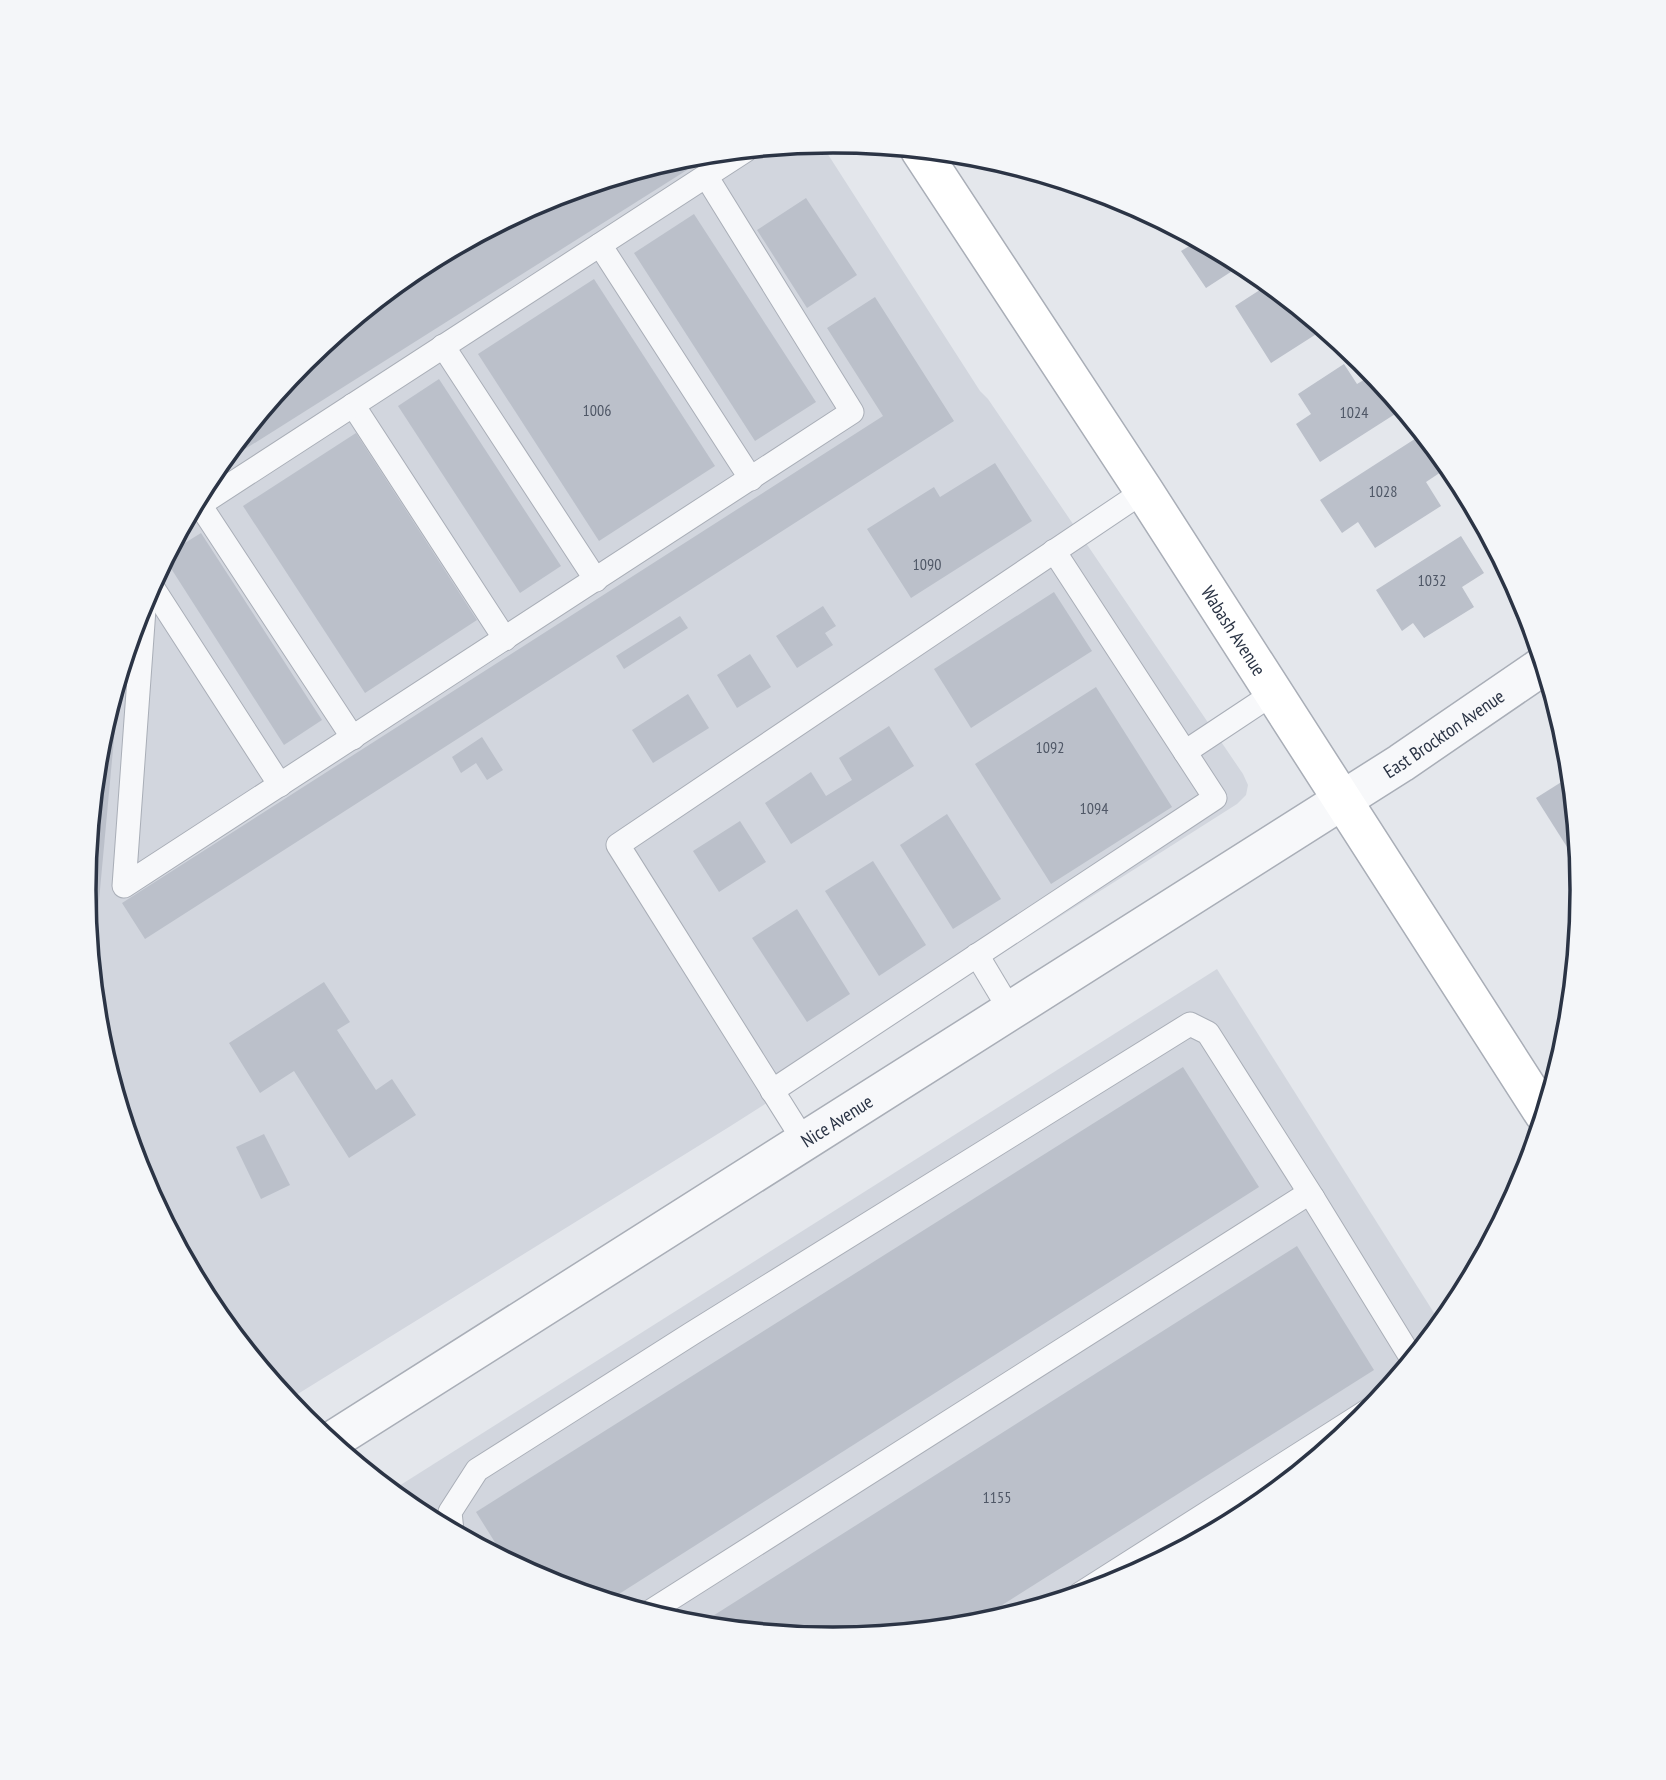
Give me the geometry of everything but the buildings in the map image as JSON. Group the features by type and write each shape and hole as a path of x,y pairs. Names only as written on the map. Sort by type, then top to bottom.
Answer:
{"street":[{"name":"Wabash Avenue","path":"926,160 1144,491 1538,1104"},
{"name":"East Brockton Avenue","path":"1342,800 1536,670"},
{"name":"Nice Avenue","path":"338,1436 1342,800"}],"lane":[{"path":"209,499 729,161"},
{"path":"142,634 124,886 852,412 706,176"},
{"path":"600,245 751,479"},
{"path":"443,346 596,580"},
{"path":"353,405 505,639"},
{"path":"804,1142 618,845 1144,491"},
{"path":"200,515 353,738"},
{"path":"772,1091 1214,798 1054,551"},
{"path":"157,596 280,785"},
{"path":"1185,752 1274,693"},
{"path":"977,956 1010,1010"},
{"path":"451,1519 450,1511 477,1470 1190,1024 1208,1033 1407,1352"},
{"path":"659,1606 1306,1195 1313,1198"},
{"path":"1119,1569 1326,1437"}],"shaded area":[{"path":"827,153 980,391 988,399 1248,785 1246,795 1237,804 729,1127 297,1395 248,1339 195,1258 172,1216 135,1127 110,1034 103,986 96,890 98,842 110,746 135,653 152,608 172,564 220,481 248,441 312,369 384,305 424,277 507,229 551,209 642,178 689,167 785,155"},
{"path":"1217,969 1435,1315 1387,1376 1354,1411 1282,1475 1242,1503 1159,1551 1115,1571 1024,1602 977,1613 881,1625 833,1627 785,1625 689,1613 596,1588 551,1571 465,1528 399,1486"}]}
